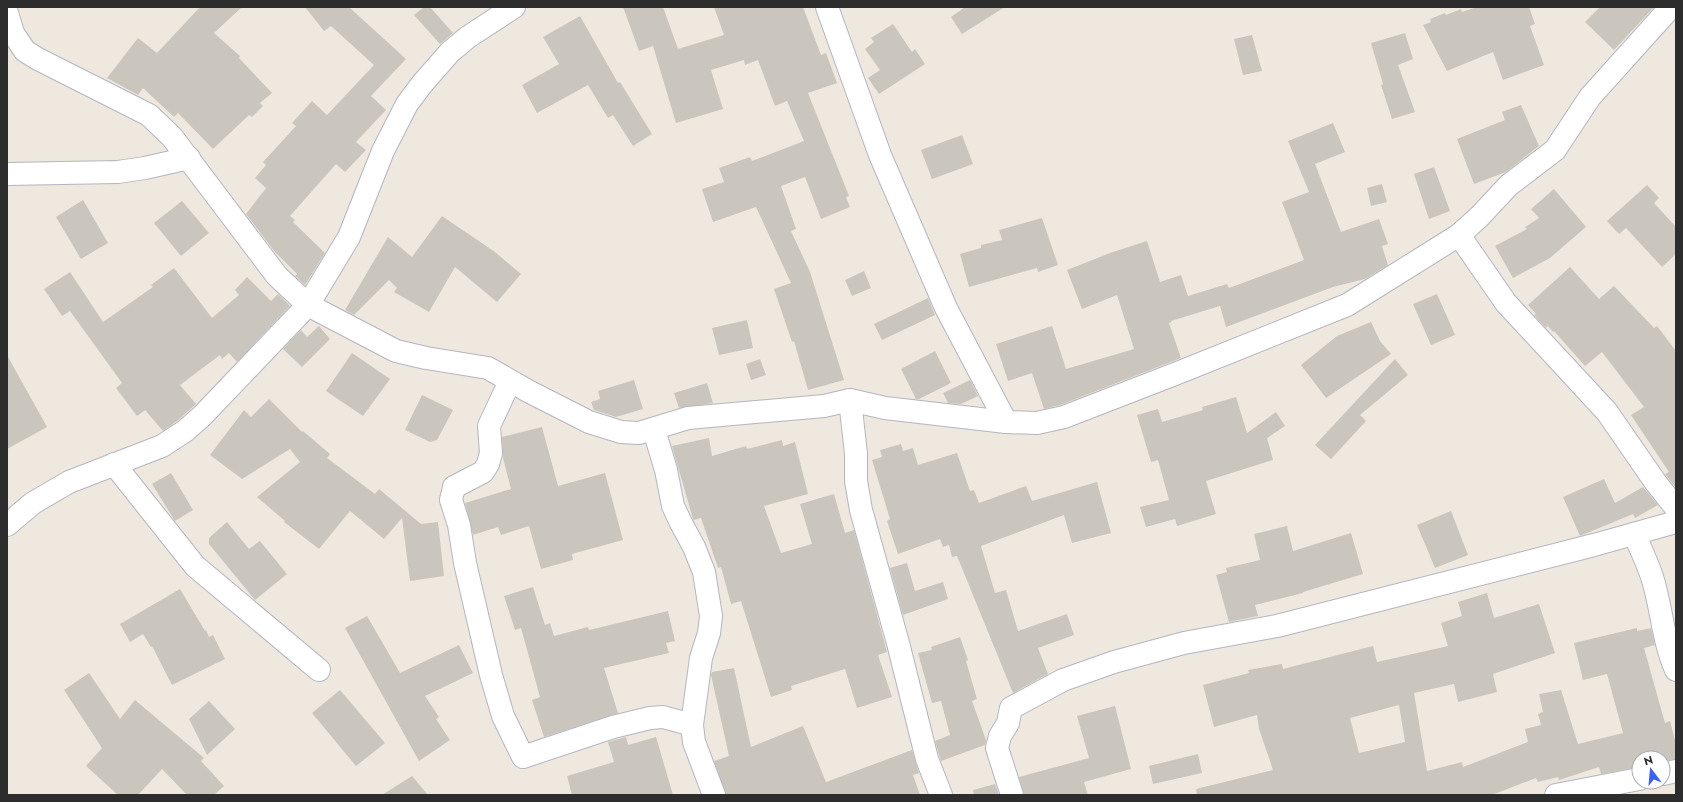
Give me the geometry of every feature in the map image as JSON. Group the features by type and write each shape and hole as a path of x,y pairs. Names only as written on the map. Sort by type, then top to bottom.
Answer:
{"street":[{"path":"7,524 33,503 69,482 162,446 186,431 202,416 308,305 327,276 349,237 383,151 407,104 422,84 450,52 468,37 514,7"},
{"path":"827,7 880,155 946,308 1006,422"},
{"path":"7,13 13,33 24,51 149,114 172,137 277,276 308,305 396,350 426,358 488,368 589,422 621,432 639,433 654,430 688,418 824,406 850,400 885,408 1006,422 1037,423 1064,417 1347,305 1459,235 1479,217 1509,185 1555,150 1590,97 1671,7"},
{"path":"7,174 94,174 118,172 145,168 188,158"},
{"path":"1459,235 1506,303 1607,412 1656,483 1676,508"},
{"path":"510,381 490,426 491,453 488,464 483,472 454,487 451,500 459,525 465,563 491,674 503,716 523,757 613,727 650,718 663,717 692,725"},
{"path":"850,400 856,454 856,481 861,510 898,643 927,758 942,795"},
{"path":"654,430 666,470 673,506 681,524 694,546 704,572 711,616 701,658 692,725 694,742 714,795"},
{"path":"114,464 195,566 319,670"},
{"path":"1012,795 996,748 1000,736 1008,723 1011,708 1063,680 1114,662 1184,643 1277,626 1433,587 1676,522"},
{"path":"1634,534 1646,559 1654,581 1663,630 1676,670"},
{"path":"1556,795 1631,780"}],"building":[{"path":"200,7 242,7 214,33 240,56 239,58 272,93 260,103 263,106 252,117 249,115 213,149 178,113 174,117 143,88 138,95 107,78 138,38 157,53"},
{"path":"305,7 349,7 406,59 371,96 386,110 356,142 366,150 345,172 336,164 290,216 295,220 293,222 325,253 305,285 295,276 297,274 275,252 246,214 266,188 255,178 266,165 263,162 296,126 292,123 312,101 327,115 374,65 331,26 324,31"},
{"path":"424,7 430,7 453,33 440,44 414,15"},
{"path":"623,7 663,7 678,49 724,35 714,7 803,7 821,55 826,53 837,83 808,93 849,196 846,197 850,207 821,219 805,177 781,186 796,229 791,231 810,272 844,380 808,390 794,341 792,342 774,289 791,283 756,207 713,222 702,189 724,182 719,168 750,157 752,161 804,141 787,101 775,106 758,60 745,65 744,60 711,70 723,109 676,123 653,46 639,51"},
{"path":"965,7 1005,7 962,34 951,17"},
{"path":"1477,7 1529,7 1535,24 1530,26 1544,65 1503,80 1493,52 1447,71 1423,25 1431,22 1430,19 1445,13 1446,15 1461,9 1462,12"},
{"path":"1600,7 1654,7 1614,50 1585,22"},
{"path":"580,16 618,83 620,82 652,134 633,146 613,115 608,118 588,85 537,113 522,85 559,64 543,37"},
{"path":"893,24 912,52 915,49 925,64 879,94 868,78 880,70 865,49 874,42 871,38"},
{"path":"1405,33 1413,59 1398,65 1415,112 1392,119 1381,85 1383,84 1371,43"},
{"path":"1252,35 1262,71 1243,75 1234,39"},
{"path":"1521,105 1539,146 1506,172 1474,184 1457,139 1505,120 1502,112"},
{"path":"1333,123 1345,152 1315,164 1341,232 1379,219 1388,244 1382,246 1388,265 1365,279 1333,287 1226,327 1220,306 1171,321 1172,322 1169,323 1181,358 1060,405 1044,409 1032,373 1008,381 996,344 1052,326 1066,369 1134,349 1117,295 1082,309 1067,270 1110,253 1147,241 1160,282 1181,275 1188,296 1227,284 1229,288 1304,260 1282,202 1309,192 1288,141"},
{"path":"962,135 973,164 932,179 921,150"},
{"path":"1434,167 1450,211 1429,219 1414,174"},
{"path":"1382,184 1387,202 1371,206 1367,188"},
{"path":"1647,185 1659,198 1654,203 1676,227 1676,254 1662,267 1626,228 1619,234 1607,221"},
{"path":"1554,189 1586,227 1550,258 1513,278 1495,246 1527,229 1525,227 1539,218 1531,209"},
{"path":"83,200 108,243 81,259 56,217"},
{"path":"182,201 209,233 181,256 154,223"},
{"path":"442,216 495,252 521,274 497,302 455,267 429,312 394,292 397,288 389,280 354,315 345,310 388,237 412,257"},
{"path":"1042,218 1058,265 1038,272 1037,268 969,287 960,254 981,248 981,245 1002,240 999,230"},
{"path":"1570,267 1599,299 1614,286 1654,328 1657,326 1676,351 1676,488 1665,474 1669,472 1631,415 1644,407 1602,352 1585,366 1554,331 1553,332 1548,326 1546,328 1534,315 1536,314 1528,305"},
{"path":"174,268 212,318 239,295 235,290 247,277 271,301 278,294 290,306 237,362 229,353 222,359 220,355 180,385 196,404 163,431 145,410 137,416 116,388 122,383 70,311 62,316 44,289 70,272 103,322 153,287 151,285"},
{"path":"864,271 871,288 852,296 845,280"},
{"path":"1437,294 1455,335 1431,345 1413,304"},
{"path":"928,298 935,315 882,340 874,324"},
{"path":"747,320 753,348 719,355 712,328"},
{"path":"1371,322 1380,341 1391,354 1326,398 1301,365 1337,336"},
{"path":"319,326 330,339 302,367 283,349 301,330 307,337"},
{"path":"935,351 951,383 919,399 916,399 901,369"},
{"path":"352,353 390,379 363,416 326,391"},
{"path":"7,355 47,427 7,449"},
{"path":"760,359 766,375 751,380 746,364"},
{"path":"1395,359 1408,375 1360,415 1366,421 1331,459 1315,445"},
{"path":"634,380 643,409 616,417 594,410 591,402 600,399 598,391"},
{"path":"970,380 978,396 961,404 948,403 943,393"},
{"path":"707,383 713,403 679,408 674,393"},
{"path":"422,395 453,410 437,440 430,442 405,430"},
{"path":"1236,397 1247,433 1276,412 1285,426 1267,438 1273,460 1206,481 1216,514 1177,526 1175,519 1146,527 1140,507 1169,500 1158,460 1151,462 1137,415 1158,409 1162,422 1203,410 1202,407"},
{"path":"269,399 302,432 303,431 330,454 327,458 375,494 379,489 421,524 438,522 444,576 410,581 402,518 384,539 350,511 319,549 284,522 285,521 257,497 300,462 290,449 242,479 210,455 244,410 251,417"},
{"path":"542,427 558,486 605,473 623,540 572,554 573,560 541,569 529,526 501,535 498,527 473,535 465,503 511,489 503,458 502,437"},
{"path":"709,438 712,456 746,446 747,449 782,440 783,446 795,442 808,494 764,506 781,553 812,544 800,504 834,494 845,533 854,530 887,652 878,655 892,697 857,708 845,669 791,686 792,690 771,697 741,601 731,604 721,567 718,568 701,518 693,519 672,446"},
{"path":"901,444 903,451 913,448 918,465 957,453 970,491 974,490 979,503 1026,486 1032,501 1097,482 1111,533 1072,543 1064,515 981,546 995,593 1006,590 1018,631 1067,614 1074,635 1038,648 1048,674 1013,693 957,556 952,557 949,545 943,547 940,539 898,554 887,521 890,519 872,460 882,457 880,450"},
{"path":"171,473 193,510 175,521 152,484"},
{"path":"1604,479 1615,503 1643,487 1658,505 1635,518 1633,514 1580,536 1563,497"},
{"path":"1451,511 1468,555 1435,568 1417,525"},
{"path":"227,522 249,549 260,541 287,574 255,600 209,544 209,538"},
{"path":"1287,526 1293,551 1351,533 1363,574 1303,593 1255,605 1258,616 1229,622 1216,575 1227,572 1226,568 1260,560 1254,534"},
{"path":"907,563 915,591 943,582 948,599 903,615 890,568"},
{"path":"533,587 545,625 550,623 554,636 588,627 589,630 668,611 675,641 666,643 669,653 604,668 618,713 544,737 532,700 540,697 521,628 515,630 504,596"},
{"path":"180,589 209,637 213,635 225,659 172,685 152,646 151,647 143,634 130,642 120,624"},
{"path":"1487,593 1494,618 1539,604 1555,653 1493,674 1497,692 1458,702 1454,684 1414,693 1427,771 1462,762 1463,767 1528,742 1525,729 1541,725 1538,714 1543,712 1539,694 1561,690 1578,744 1623,733 1607,674 1583,680 1574,643 1637,628 1637,631 1651,628 1655,645 1644,648 1665,723 1670,721 1676,744 1676,759 1671,760 1671,750 1631,750 1631,768 1601,774 1599,767 1559,780 1558,777 1538,782 1536,778 1492,795 1197,795 1196,789 1273,770 1259,729 1257,715 1214,727 1203,685 1249,673 1248,670 1282,664 1283,669 1373,646 1377,662 1448,646 1441,623 1462,616 1458,602","holes":["1399,705 1405,742 1359,753 1350,718"]},
{"path":"367,616 400,673 459,645 473,673 425,696 439,717 436,719 450,740 419,761 345,628"},
{"path":"960,637 968,660 966,661 977,699 972,701 986,740 985,745 941,761 935,741 950,735 941,701 932,703 918,653 932,650 931,647"},
{"path":"734,668 751,747 803,726 826,782 912,750 919,773 913,775 920,795 726,795 714,761 729,756 711,675 712,672"},
{"path":"89,673 120,719 135,700 204,758 201,761 224,786 214,795 187,795 162,769 138,795 118,795 86,766 102,748 64,690"},
{"path":"340,690 385,743 356,766 312,713"},
{"path":"209,701 235,729 207,755 189,719"},
{"path":"1115,706 1131,769 1084,782 1088,795 1024,795 1019,777 1089,758 1077,716"},
{"path":"626,737 628,745 656,737 673,795 572,795 567,776 614,762 608,742"},
{"path":"1198,754 1202,773 1153,784 1149,766"},
{"path":"412,776 428,795 382,795"},
{"path":"995,784 999,795 974,795 973,790"}]}
